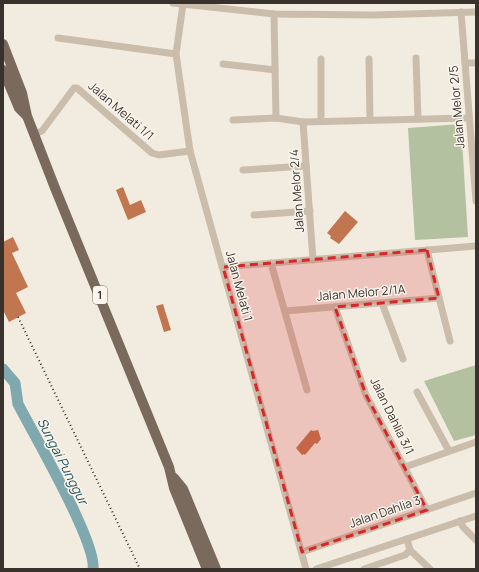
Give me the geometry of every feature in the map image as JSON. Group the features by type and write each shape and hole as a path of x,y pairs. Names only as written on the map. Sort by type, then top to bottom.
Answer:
{"main road":[{"name":"1","path":"3,44 22,94 27,116 172,475 174,488 207,569"},
{"name":"1","path":"3,70 19,108 27,116"},
{"name":"1","path":"172,475 183,489 216,569"}],"street":[{"path":"173,3 274,14 374,15 476,12"},
{"name":"Jalan Melati 1","path":"183,4 176,54 190,151 306,569"},
{"name":"Jalan Melor 2/5","path":"461,12 469,118 474,152 476,201"},
{"path":"274,14 276,118"},
{"path":"58,38 176,54"},
{"path":"416,58 418,119"},
{"path":"321,59 322,121"},
{"path":"369,59 370,120"},
{"path":"465,63 476,63"},
{"path":"223,64 275,70"},
{"name":"Jalan Melati 1/1","path":"34,134 42,131 74,88 77,88 152,153 159,156 190,151"},
{"path":"233,120 276,118 303,122 469,118"},
{"name":"Jalan Melor 2/4","path":"303,122 313,260"},
{"path":"243,170 306,166"},
{"path":"254,215 310,211"},
{"path":"223,267 476,246"},
{"path":"427,250 450,341"},
{"path":"271,263 308,390"},
{"name":"Jalan Melor 2/1A","path":"285,311 439,298"},
{"path":"382,303 403,359"},
{"name":"Jalan Dahlia 3/1","path":"335,307 366,395 427,510"},
{"path":"417,392 449,451"},
{"path":"404,467 476,442"},
{"name":"Jalan Dahlia 3","path":"302,552 476,493"},
{"path":"316,569 476,516"},
{"path":"460,521 463,527 474,536"},
{"path":"407,539 410,550 430,569"},
{"path":"364,569 405,555 410,550"}],"highlighted area":[{"path":"427,250 439,298 335,307 366,395 427,510 302,552 223,267"}],"green space":[{"path":"461,124 468,237 415,240 408,128"},
{"path":"476,365 476,435 454,441 424,381"}],"building":[{"path":"123,187 130,205 141,200 146,212 128,220 116,190"},
{"path":"345,211 358,222 339,244 330,238 331,236 327,233"},
{"path":"13,237 19,250 12,253 28,287 16,293 26,313 9,322 3,310 3,242"},
{"path":"163,304 171,330 164,332 156,306"},
{"path":"311,430 318,430 321,439 317,444 315,443 305,455 302,455 296,448"}],"waterway":[{"name":"Sungai Punggur","path":"3,369 15,383 18,404 75,513 92,556 93,569"}],"railway":[{"path":"18,317 140,569"}]}
